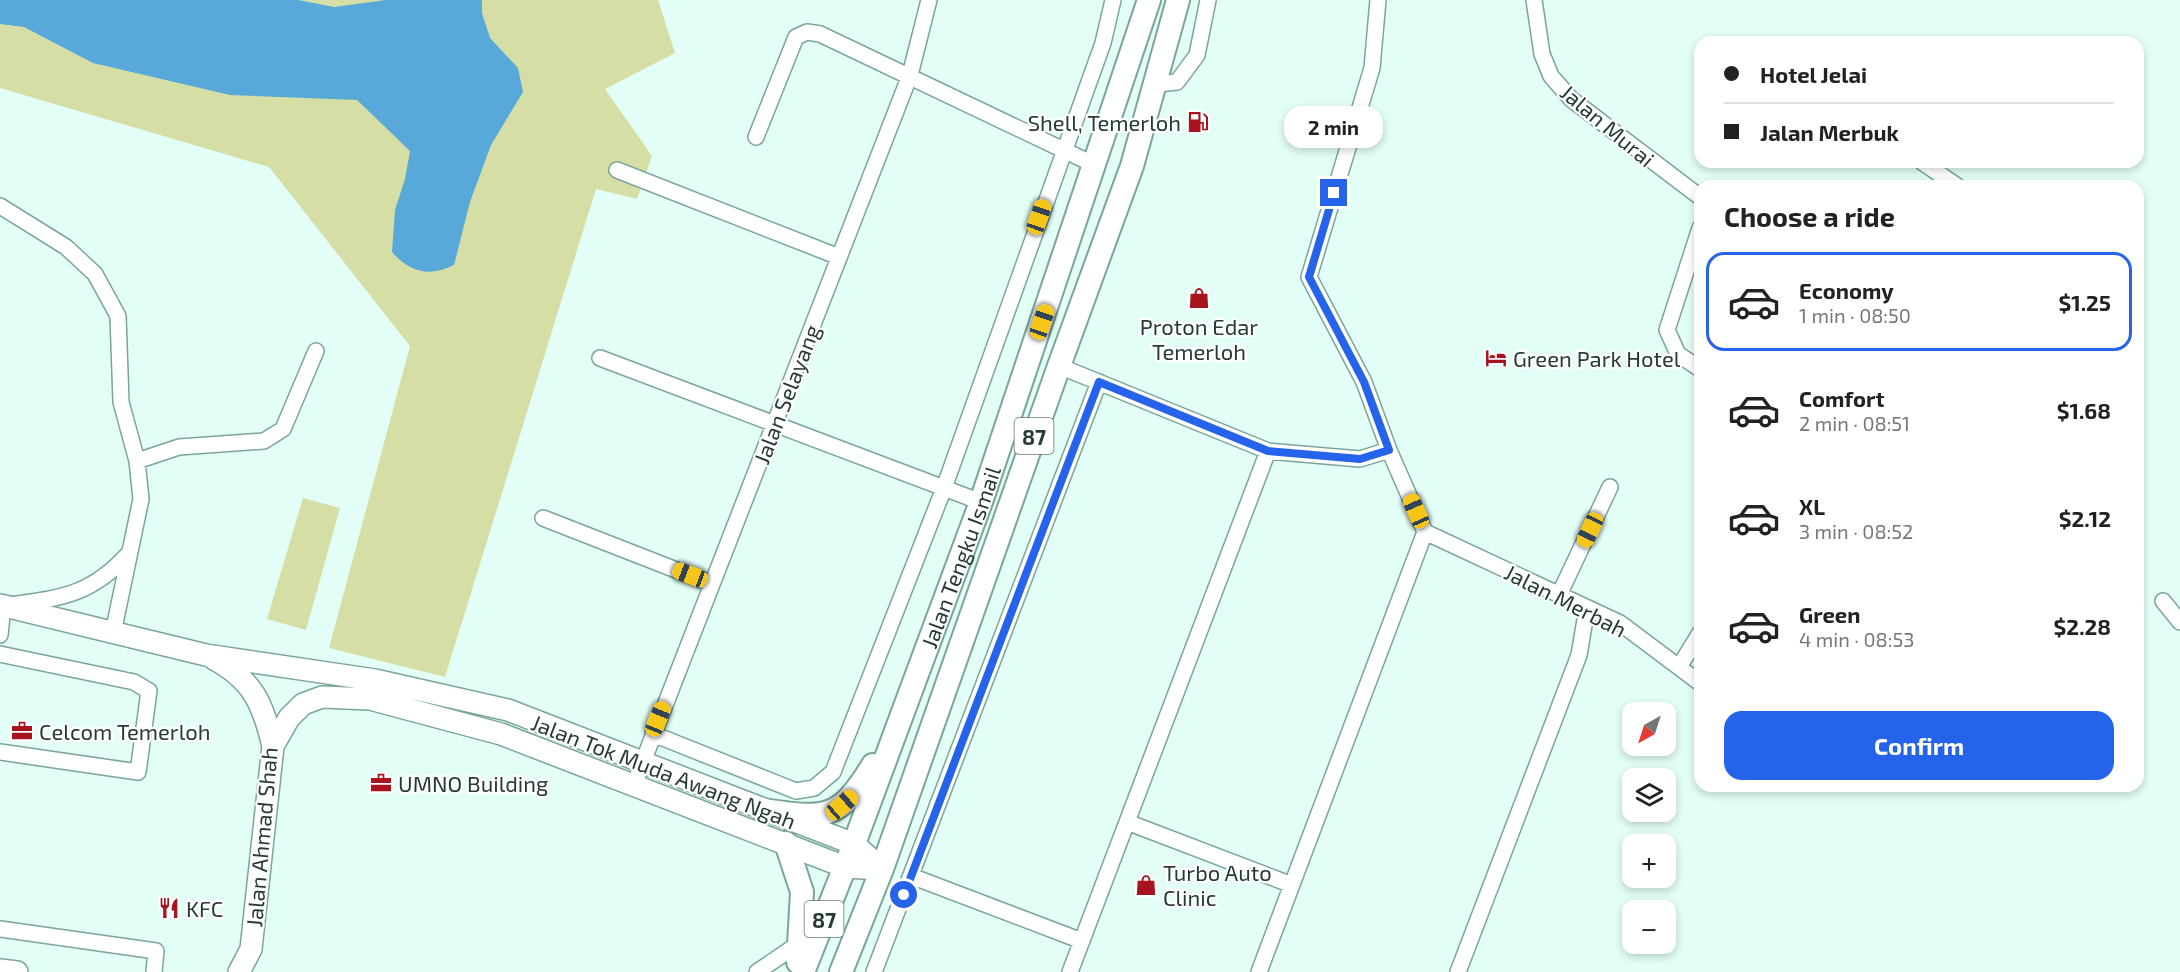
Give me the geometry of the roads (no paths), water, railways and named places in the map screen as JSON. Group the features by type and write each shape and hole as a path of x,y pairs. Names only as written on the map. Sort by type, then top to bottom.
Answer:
{"main road":[{"name":"Jalan Tengku Ismail","path":"802,972 854,844 981,502 1149,0"},
{"name":"Jalan Tengku Ismail","path":"841,972 882,869 1132,166 1178,0"},
{"name":"Jalan Tok Muda Awang Ngah","path":"2,605 206,655 375,680 508,710 854,844 882,869"},
{"path":"928,647 958,657"},
{"name":"Jalan Ahmad Shah","path":"206,655 230,668 258,698 266,715 273,746 251,949 238,972"},
{"name":"Jalan Tok Muda Awang Ngah","path":"273,746 289,718 303,704 322,697 370,699 501,734 845,867 882,869"},
{"path":"763,810 811,817 829,813 842,805 856,793 901,720"},
{"path":"786,843 802,892 801,942 796,972"},
{"path":"251,949 254,972"},
{"path":"0,970 17,972"}],"street":[{"name":"Jalan Selayang","path":"634,785 910,75 929,0"},
{"name":"Jalan Tengku Ismail","path":"653,734 796,791 814,788 833,772 944,488 1063,149 1103,43 1113,0"},
{"path":"1156,84 1177,82 1197,55 1208,0"},
{"path":"1258,972 1425,532 1389,450 1364,382 1309,277 1372,68 1378,0"},
{"name":"Jalan Murai","path":"1534,0 1542,54 1551,76 1571,99 1694,192"},
{"path":"756,137 796,38 807,32 820,34 910,75 1095,165"},
{"path":"1931,168 1948,180"},
{"path":"617,170 839,257"},
{"path":"0,206 66,247 95,274 118,316 122,402 137,461 141,499 113,633"},
{"path":"1694,247 1667,330 1678,354 1694,365"},
{"path":"137,461 179,447 264,441 283,429 316,351"},
{"path":"600,358 981,502"},
{"path":"1059,366 1268,451 1360,459 1389,450"},
{"path":"874,972 1099,382"},
{"path":"1070,972 1268,451"},
{"path":"1559,595 1610,487"},
{"path":"543,518 711,584"},
{"name":"Jalan Merbah","path":"1425,532 1620,623 1694,678"},
{"path":"0,635 2,605 65,597 98,583 130,552"},
{"path":"2163,601 2180,622"},
{"path":"1458,972 1579,656 1587,608"},
{"path":"1679,667 1694,643"},
{"path":"0,654 134,682 149,691 138,772 0,752"},
{"path":"1127,822 1292,885"},
{"path":"911,876 1082,941"},
{"path":"0,929 156,951 154,972"},
{"path":"757,972 801,942"}],"water":[{"path":"0,0 298,0 334,7 386,0 482,0 482,13 490,38 518,68 523,92 491,145 470,202 454,265 436,271 421,271 406,265 392,252 395,210 405,179 410,151 357,100 230,95 93,63 24,27 0,24"}],"place":[{"name":"Shell, Temerloh","path":"1198,122"},
{"name":"Proton Edar Temerloh","path":"1199,298"},
{"name":"Green Park Hotel","path":"1496,358"},
{"name":"Celcom Temerloh","path":"22,731"},
{"name":"UMNO Building","path":"381,783"},
{"name":"Turbo Auto Clinic","path":"1146,885"},
{"name":"KFC","path":"169,908"}]}
